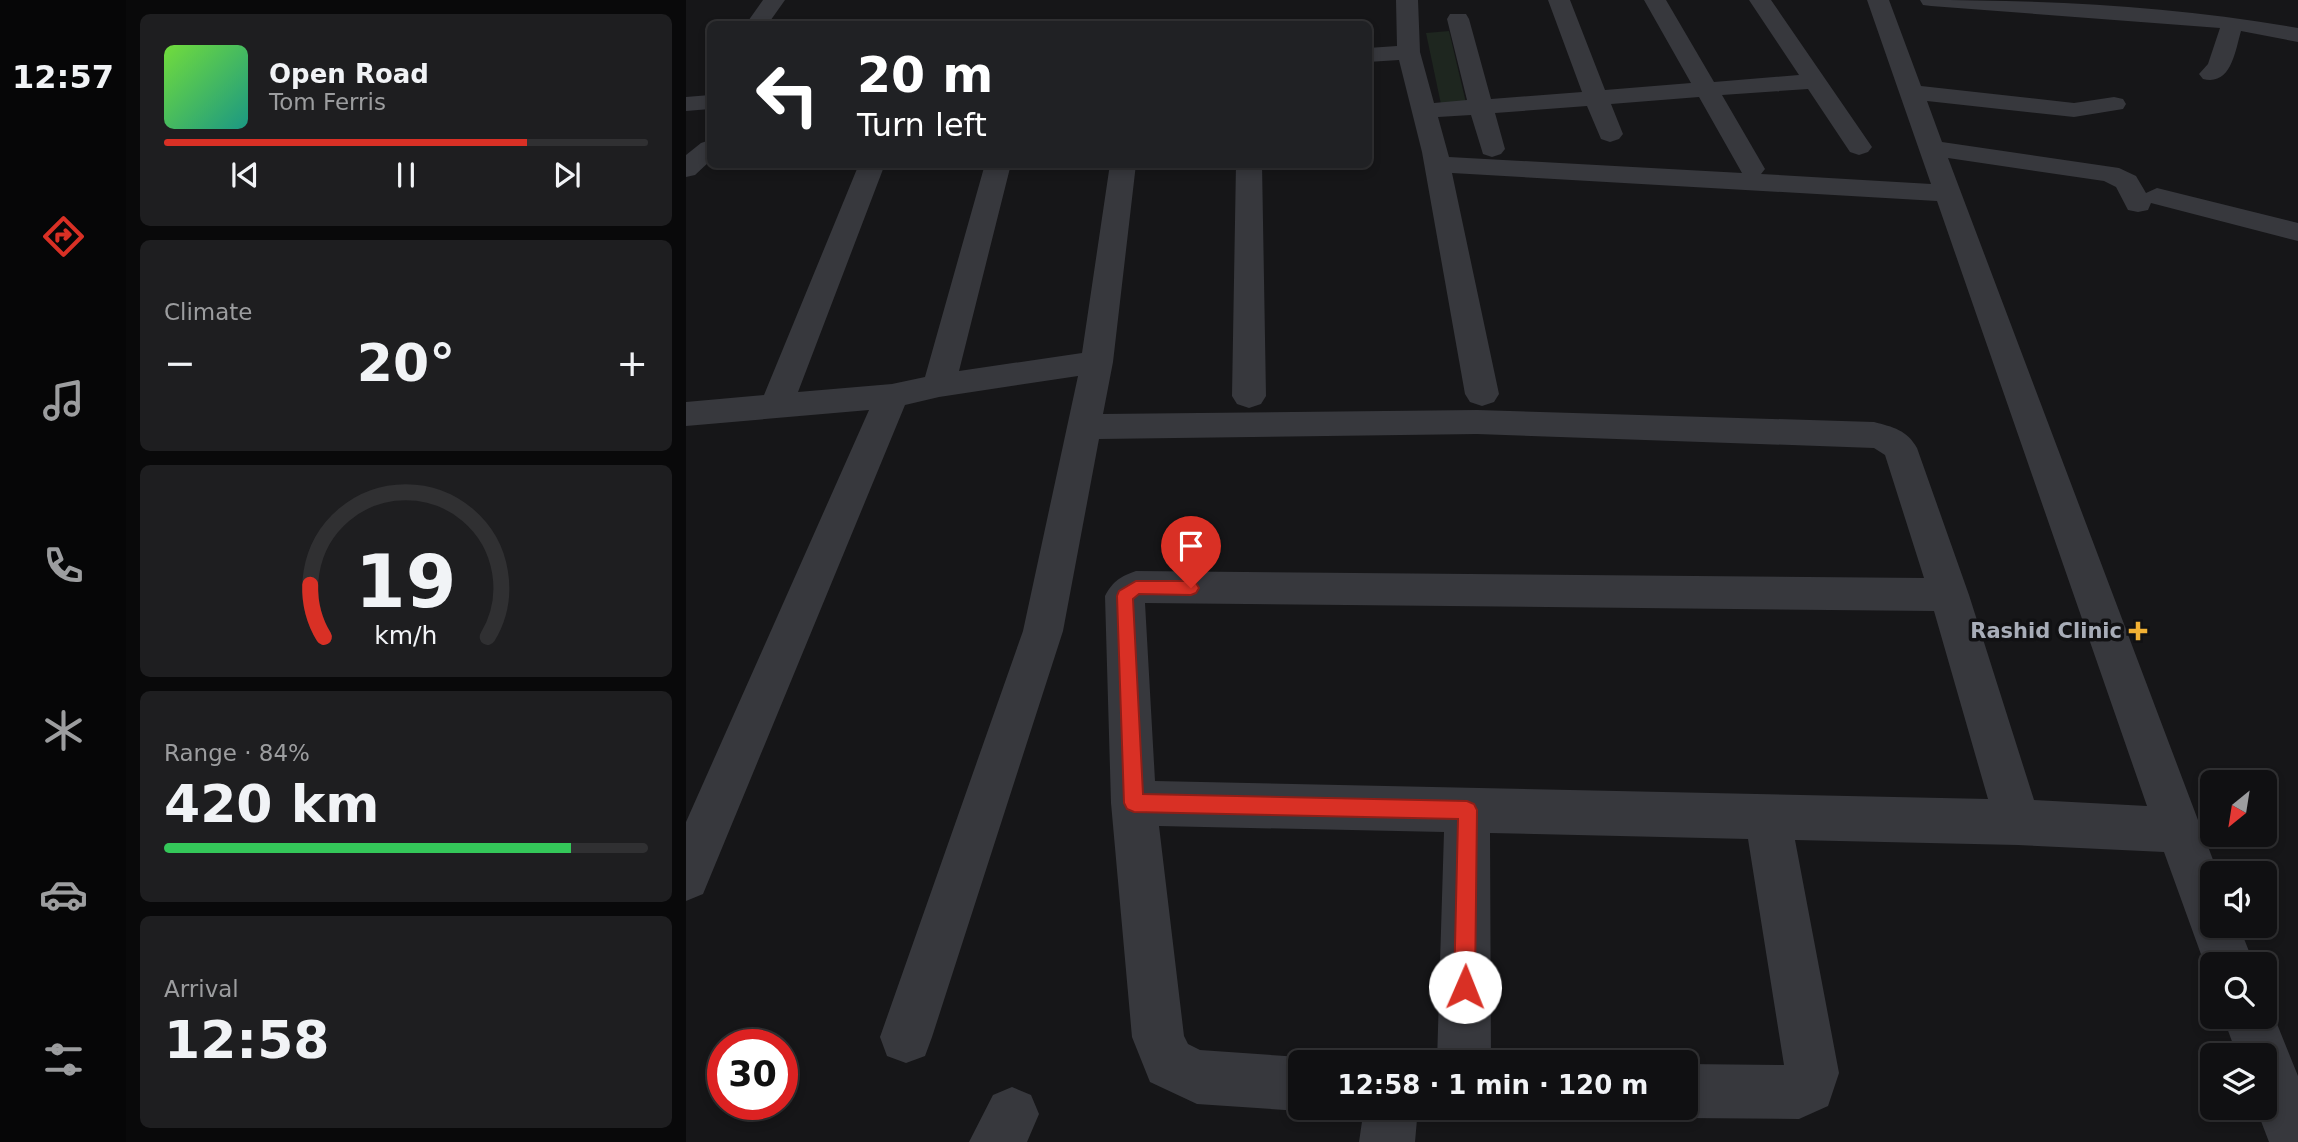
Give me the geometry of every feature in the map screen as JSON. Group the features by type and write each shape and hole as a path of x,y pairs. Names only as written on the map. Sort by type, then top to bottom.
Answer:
{"street":[{"path":"759,21 774,0"},
{"path":"1406,0 1409,52 1437,164 1482,394"},
{"path":"1559,0 1610,134"},
{"path":"1655,0 1752,169"},
{"path":"1760,0 1859,147"},
{"path":"1878,0 2200,890"},
{"path":"1930,0 2162,15 2233,23 2298,35"},
{"path":"1458,19 1492,149"},
{"path":"2211,74 2219,66 2233,23"},
{"path":"1372,55 1409,52"},
{"path":"1424,111 1814,81"},
{"path":"1911,92 2074,110 2115,104"},
{"path":"1931,148 2110,174 2127,182 2147,200 2298,232"},
{"path":"686,169 707,151"},
{"path":"1437,164 1947,193"},
{"path":"776,406 870,168"},
{"path":"939,385 997,168"},
{"path":"906,1037 1043,631 1097,362 1122,168"},
{"path":"1249,168 1249,396"},
{"path":"686,414 892,396 939,385 1097,362"},
{"path":"686,877 892,396"},
{"path":"1084,427 1477,422 1874,435 1889,439 1900,448 1949,595 2018,822"},
{"path":"1288,1083 1197,1077 1169,1063 1157,1037 1134,803 1125,596 1136,587 1949,595"},
{"path":"1134,803 2018,822 2177,830"},
{"path":"1464,1050 1467,810"},
{"path":"1698,1091 1799,1092 1809,1087 1812,1073 1768,817"},
{"path":"2277,1090 2297,1142"},
{"path":"1387,1142 1390,1120"}],"shaded area":[{"path":"1449,31 1467,107 1442,109 1426,33"}],"place":[{"name":"Rashid Clinic","path":"2138,631"}],"route":[{"path":"1191,588 1136,587 1125,596 1134,803 1467,810 1465,987"}]}
